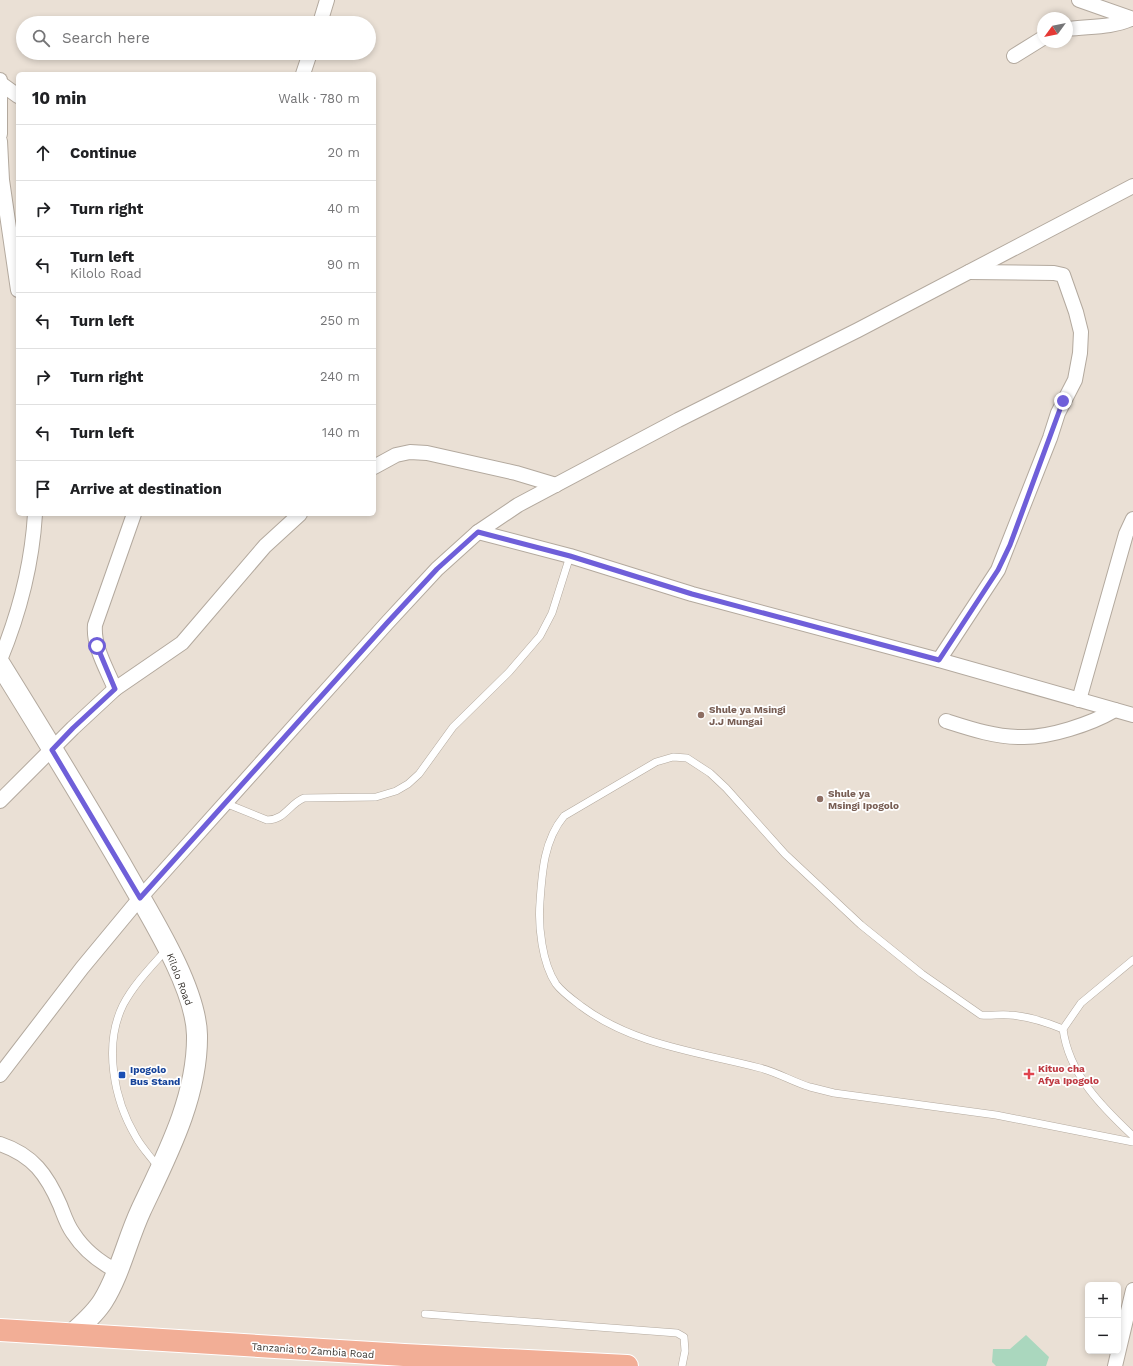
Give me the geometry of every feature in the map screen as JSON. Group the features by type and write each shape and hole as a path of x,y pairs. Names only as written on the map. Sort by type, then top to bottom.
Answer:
{"highway":[{"name":"Tanzania to Zambia Road","path":"0,1330 404,1355 627,1366"}],"main road":[{"name":"Kilolo Road","path":"0,664 140,898 168,948 188,993 196,1025 197,1038 195,1064 181,1118 103,1301 89,1319 72,1334"}],"street":[{"path":"322,16 327,0"},
{"path":"1079,0 1132,19"},
{"path":"1073,28 1113,26 1132,19"},
{"path":"1014,56 1037,42"},
{"path":"304,72 308,60"},
{"path":"0,80 0,134"},
{"path":"0,83 16,95"},
{"path":"0,140 2,180 16,259"},
{"path":"0,1075 82,968 140,898 437,569 478,532 518,505 556,484 726,395 858,330 966,272 1133,186"},
{"path":"939,660 998,570 1050,438 1058,413 1075,380 1080,353 1079,323 1063,275 1054,273 966,272"},
{"path":"376,466 396,455 410,452 427,453 556,484"},
{"path":"0,660 18,610 28,567 35,516"},
{"path":"115,689 97,646 94,634 95,625 133,516"},
{"path":"0,801 73,728 115,689 182,643 265,546 298,516"},
{"path":"1079,700 1126,534 1133,519"},
{"path":"478,532 570,556 692,594 939,660 1133,715"},
{"path":"946,720 995,734 1022,738 1058,732 1101,718 1114,710"},
{"path":"0,1144 14,1148 41,1170 73,1233 92,1256 116,1272"},
{"path":"1115,1366 1133,1290"}],"lane":[{"path":"225,803 267,820 275,820 304,798 376,797 396,791 408,784 420,774 453,727 509,672 540,636 552,613 570,556"},
{"path":"1063,1029 1028,1017 1008,1014 991,1016 981,1015 922,974 836,902 785,854 726,788 710,773 687,758 674,757 656,762 564,816 554,828 546,855 541,885 539,917 544,954 556,984 570,998 599,1019 638,1038 701,1055 760,1068 810,1087 834,1093 996,1115 1133,1142"},
{"path":"160,1170 137,1138 125,1116 117,1091 113,1048 118,1019 123,1005 140,979 168,948"},
{"path":"1133,960 1081,1003 1067,1020 1063,1029 1065,1041 1074,1065 1084,1084 1103,1108 1133,1136"},
{"path":"425,1314 677,1333 684,1337 686,1343 682,1366"}],"green space":[{"path":"1026,1335 1049,1357 1046,1366 996,1366 992,1362 993,1349 1010,1349"}],"place":[{"name":"Shule ya Msingi J.J Mungai","path":"701,715"},
{"name":"Shule ya Msingi Ipogolo","path":"820,799"},
{"name":"Kituo cha Afya Ipogolo","path":"1029,1074"},
{"name":"Ipogolo Bus Stand","path":"122,1075"}],"route":[{"path":"97,646 115,689 52,750 140,898 387,623 437,569 478,532 570,556 692,594 939,660 998,570 1010,545 1063,401"}]}
